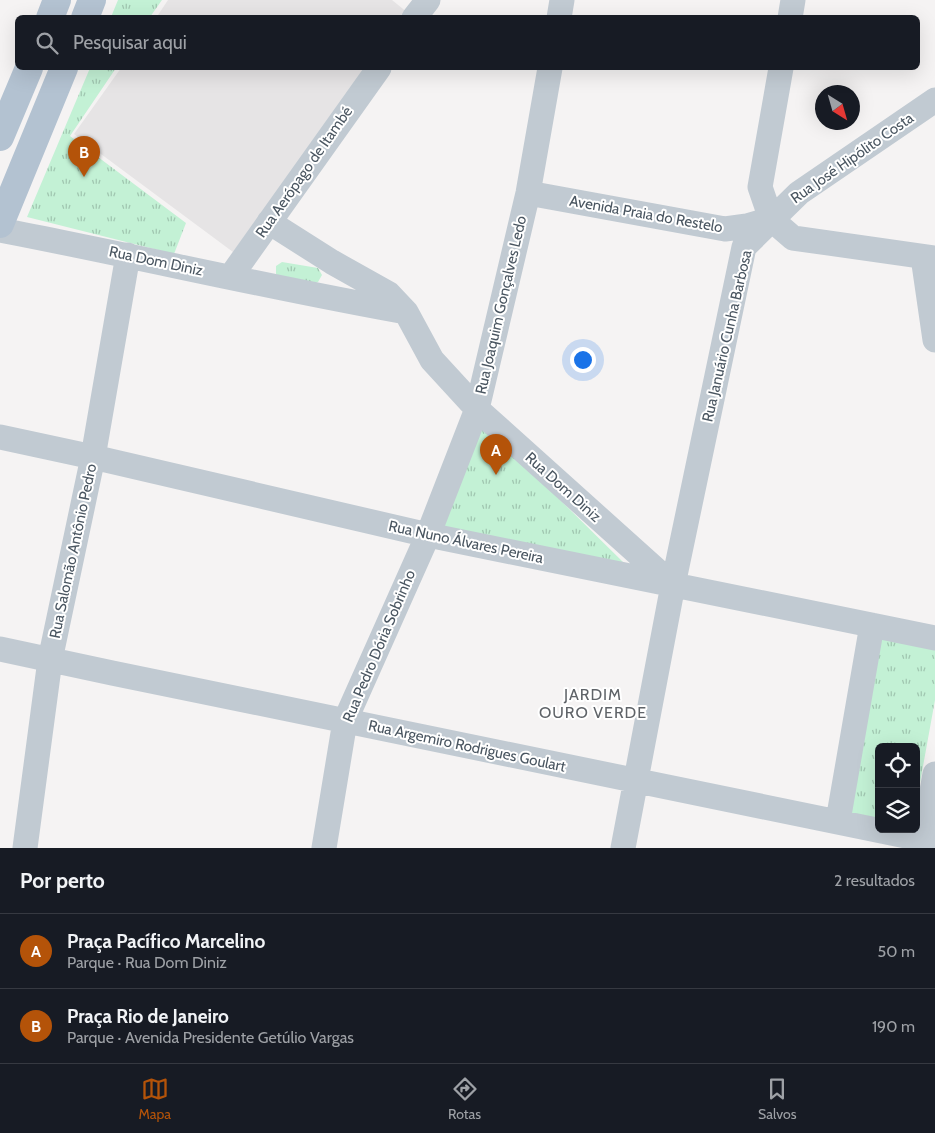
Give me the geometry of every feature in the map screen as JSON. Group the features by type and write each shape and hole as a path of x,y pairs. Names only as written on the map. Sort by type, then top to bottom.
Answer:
{"main road":[{"path":"51,15 57,0"},
{"path":"86,15 92,0"},
{"path":"0,137 28,70"},
{"path":"0,224 63,70"}],"street":[{"path":"560,15 562,0"},
{"path":"790,15 793,0"},
{"name":"Rua Aerópago de Itambé","path":"231,276 378,70"},
{"name":"Rua Joaquim Gonçalves Ledo","path":"428,535 476,409 528,193 550,70"},
{"path":"781,70 760,186 771,219 793,238 929,257 935,340"},
{"name":"Rua José Hipólito Costa","path":"771,219 798,193 935,100"},
{"name":"Avenida Praia do Restelo","path":"528,193 725,229 747,226 771,219"},
{"name":"Rua Januário Cunha Barbosa","path":"623,848 673,585 744,247 771,219"},
{"name":"Rua Dom Diniz","path":"268,222 332,262 389,294 406,312 432,360 476,409 673,585"},
{"name":"Rua Dom Diniz","path":"0,230 231,276 312,295 406,312"},
{"name":"Rua Salomão Antônio Pedro","path":"25,848 50,660 93,457 128,255"},
{"path":"312,295 326,286 331,274 332,262"},
{"name":"Rua Nuno Álvares Pereira","path":"0,437 428,535 935,638"},
{"name":"Rua Pedro Dória Sobrinho","path":"324,848 345,721 428,535"},
{"path":"838,821 872,625"},
{"name":"Rua Argemiro Rodrigues Goulart","path":"0,649 637,782 838,821 927,843"},
{"path":"927,843 935,774"}],"shaded area":[{"path":"168,0 392,0 408,13 407,15 158,15"},
{"path":"120,70 367,70 233,252 74,134"}],"green space":[{"path":"118,0 162,0 151,15 112,15"},
{"path":"89,70 115,70 70,136 186,223 174,254 27,217"},
{"path":"282,262 318,268 322,275 318,282 315,283 279,277 276,274 276,266"},
{"path":"479,420 624,563 436,530"},
{"path":"877,638 935,650 935,700 920,783 920,743 875,743 875,819 846,814"}],"place":[{"name":"Praça Rio de Janeiro","path":"84,177"},
{"name":"Praça Pacífico Marcelino","path":"496,475"}],"district":[{"name":"JARDIM OURO VERDE","path":"593,703"}]}
